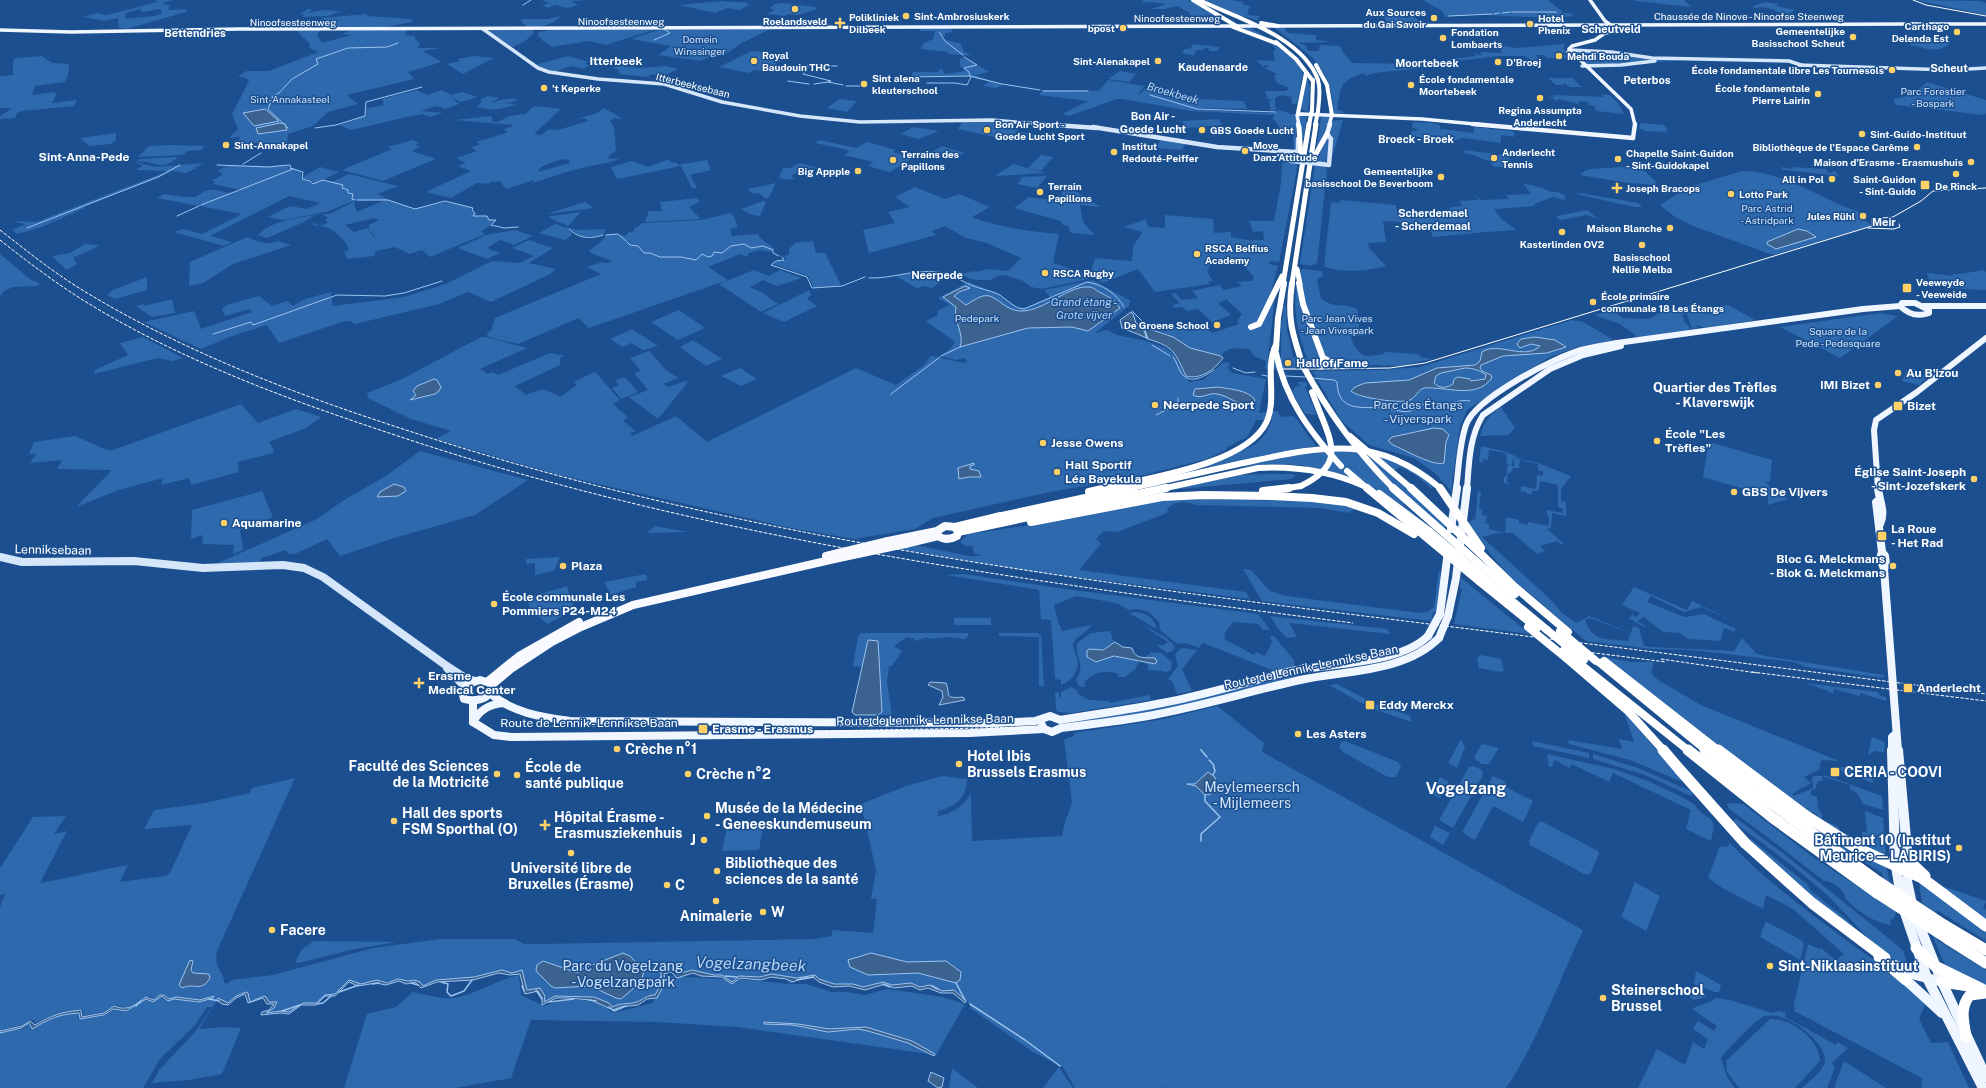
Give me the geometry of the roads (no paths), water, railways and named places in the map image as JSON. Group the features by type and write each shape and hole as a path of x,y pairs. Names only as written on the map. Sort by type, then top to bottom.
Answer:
{"highway":[{"path":"999,521 1008,525 1068,516 1140,492 1155,483 1230,453 1251,442 1259,434 1266,422 1270,402 1278,318 1312,110 1314,94 1313,81 1306,66 1289,48 1271,37 1194,0"},
{"path":"1194,0 1239,26 1278,44"},
{"path":"1201,1 1268,27 1304,52 1318,69 1327,85 1331,116"},
{"path":"1201,1 1268,27 1290,42"},
{"path":"1237,20 1278,44 1296,59 1313,81"},
{"path":"1224,26 1239,26"},
{"path":"1268,27 1293,47 1307,61 1316,73 1320,94"},
{"path":"1170,495 1216,490 1279,490 1301,486 1322,474 1329,465 1333,454 1331,439 1298,353 1291,330 1289,313 1295,262 1320,94 1322,93 1322,85 1318,69"},
{"path":"1298,115 1306,73"},
{"path":"1299,127 1302,169"},
{"path":"1310,161 1314,159 1327,134"},
{"path":"1295,262 1303,304 1323,361 1337,365"},
{"path":"1252,325 1259,322 1286,268"},
{"path":"1274,353 1283,381 1297,411 1312,433 1349,476 1414,534"},
{"path":"1303,366 1316,392 1336,423 1361,455 1393,489 1481,557 1491,562 1515,587 1564,632"},
{"path":"1336,423 1424,498 1481,557 1564,632 1751,788 1873,878 1944,925 1986,950"},
{"path":"490,686 511,669 552,642 581,627 633,605 905,544 938,534 945,526 957,530 1140,492 1155,483 1300,451 1328,447 1372,450 1400,460 1426,475 1440,488 1481,557"},
{"path":"1341,466 1532,628 1575,659 1767,809 1798,836"},
{"path":"1155,483 1245,470 1284,467 1308,469 1340,476 1373,490 1397,506 1430,532 1547,630 1629,712 1732,830 1786,880 1864,943 1906,980"},
{"path":"999,521 1140,492 1170,495 1213,494 1305,496 1351,502 1382,513 1414,534 1478,583"},
{"path":"490,686 519,656 551,637 612,608 650,595 888,541 938,534 944,539 950,540 956,536 957,530"},
{"path":"1575,659 1773,818 1877,893 1986,962"},
{"path":"1600,661 1782,800 1838,837 1922,878 1986,926"},
{"path":"1908,860 1936,889"},
{"path":"1864,943 1885,958"},
{"path":"1916,948 1935,966 1985,991"},
{"path":"1941,980 1985,991"},
{"path":"1966,1036 1962,1014 1964,1004 1970,995 1985,991"}],"main road":[{"path":"1586,0 1604,27 1613,32"},
{"path":"1590,0 1604,19 1617,29"},
{"name":"Chaussée de Ninove - Ninoofse Steenweg","path":"1321,26 1481,25 1604,27 1610,25 1986,24"},
{"name":"Ninoofsesteenweg","path":"1039,27 1224,26"},
{"name":"Ninoofsesteenweg","path":"1,31 1321,26"},
{"path":"1604,27 1617,29"},
{"path":"1604,27 1591,39 1567,46 1565,49 1569,50 1628,111 1631,122 1629,132 1630,138"},
{"name":"Itterbeeksebaan","path":"483,28 536,67 551,72 602,79 664,84 722,102 814,118 851,122 992,120 1097,128 1203,146 1279,151 1297,151 1299,127"},
{"path":"1569,50 1595,40 1604,33 1619,32 1617,29"},
{"name":"Ninoofsesteenweg","path":"18,30 71,32 113,30 210,30"},
{"path":"1569,50 1689,61 1774,63 1790,66 1801,64 1941,68 1986,67"},
{"path":"1584,66 1621,65 1654,61 1681,60"},
{"path":"1584,66 1631,109 1635,123 1630,138"},
{"path":"1299,127 1298,115 1422,119 1630,138"},
{"path":"1331,116 1424,121 1516,130 1630,138"},
{"path":"1279,151 1282,159 1329,165 1331,139 1327,134 1331,123 1331,116"},
{"path":"1331,123 1342,117"},
{"path":"1516,130 1545,131"},
{"path":"1620,136 1626,135 1629,132"},
{"path":"1902,308 1900,303 1906,302 1924,306 1986,306"},
{"path":"1924,306 1929,310 1986,310"},
{"path":"1623,344 1902,308"},
{"path":"1691,335 1702,331 1863,309 1902,308 1924,315 1929,313 1929,310"},
{"path":"1986,338 1963,354 1924,387 1876,420 1874,430 1879,500 1882,503 1883,514 1883,520 1880,524 1882,552 1880,555 1880,562 1884,569 1896,734 1909,872 1907,882 1914,910 1935,966 1986,1077"},
{"name":"Route de Lennik - Lennikse Baan","path":"504,703 487,706 476,716 473,722 494,735 511,737 970,733 1044,729 1052,732 1060,724 1163,703 1293,671 1381,658 1408,650 1421,643 1428,636 1440,614 1461,454 1468,419 1485,402 1555,360 1581,350 1623,344"},
{"name":"Route de Lennik - Lennikse Baan","path":"490,686 504,703 529,713 552,718 594,722 1001,723 1043,719 1050,716 1060,724 1137,718 1306,678 1386,665 1414,656 1430,647 1439,638 1448,616 1455,585 1476,426 1483,415 1491,408 1559,364 1583,355 1623,344"},
{"path":"1461,454 1471,456"},
{"name":"Lenniksebaan","path":"0,556 10,560 32,562 134,561 210,568 283,565 310,570 323,577 444,664"},
{"path":"444,664 467,679 475,681 490,686 483,699 473,702 468,701 462,697 462,692 465,687 475,681"},
{"path":"444,664 465,687"},
{"path":"473,702 473,722"},
{"path":"1043,719 1042,722 1044,729"},
{"path":"1896,734 1892,737 1896,866 1904,913 1920,962 1927,978 1945,1016 1962,1044 1983,1088"},
{"path":"1885,958 1902,970 1927,978 1941,980"},
{"path":"1920,962 1941,980"},
{"path":"1906,980 1945,1016"}],"water":[{"path":"265,109 279,121 254,126 243,113"},
{"path":"280,123 285,124 287,130 258,134 256,128"},
{"path":"1798,229 1807,231 1816,237 1776,249 1767,244 1767,242"},
{"name":"Grand étang - Grote vijver","path":"965,286 970,288 959,292 954,296 966,305 978,298 991,296 1010,308 1023,311 1031,310 1040,307 1066,293 1082,287 1089,287 1111,298 1120,308 1088,331 1072,327 1028,328 960,347 961,338 956,317 956,307 943,297"},
{"path":"1131,312 1136,323 1142,326 1147,338 1122,328 1120,320"},
{"path":"1144,327 1173,337 1190,348 1221,356 1223,358 1212,370 1207,373 1192,377 1186,376 1173,352 1164,345 1148,339"},
{"path":"1535,337 1555,340 1566,347 1547,353 1503,356 1481,365 1480,368 1482,371 1491,375 1492,378 1478,389 1460,390 1424,388 1410,400 1405,401 1389,401 1370,398 1355,394 1351,391 1355,387 1365,383 1409,380 1437,368 1475,365 1480,361 1482,352 1488,349 1527,352 1540,346 1531,344 1520,348 1517,344 1521,339","holes":["1468,368 1483,373 1486,375 1485,379 1471,381 1470,379 1458,377 1454,379 1453,384 1444,387 1434,383 1436,376 1441,373"]},
{"path":"434,379 437,380 441,387 439,391 435,394 410,400 416,395 413,391 417,386"},
{"path":"1218,387 1244,392 1255,400 1252,404 1247,405 1238,403 1217,394 1199,397 1193,395 1195,389"},
{"path":"1434,428 1443,429 1449,435 1446,442 1444,463 1439,464 1418,457 1388,441 1392,437"},
{"path":"974,463 974,465 970,466 970,469 979,471 981,477 959,479 958,468"},
{"path":"394,484 404,487 406,491 398,496 377,497 380,492"},
{"path":"868,640 878,641 882,712 878,715 855,715 852,712"},
{"path":"1115,642 1123,647 1132,648 1133,652 1138,656 1144,658 1155,658 1157,662 1155,664 1114,656 1096,662 1087,657 1087,651 1089,649 1103,650"},
{"path":"930,682 946,683 950,697 963,697 965,700 939,705 943,697 942,691 928,685"},
{"path":"1208,772 1215,777 1216,784 1211,794 1205,795 1196,786 1187,784 1195,784"},
{"path":"623,953 630,956 644,971 641,982 621,999 590,986 555,988 536,971 537,965 543,961 578,973 582,969"},
{"path":"871,953 907,962 946,961 961,972 960,980 956,983 918,973 868,975 850,967 848,960"},
{"path":"190,960 193,961 191,970 193,973 209,974 210,978 204,985 187,986 182,988 179,985"},
{"path":"671,968 678,974 692,970 714,975 722,975 732,982 739,976 760,977 771,974 797,978 815,975 819,979 834,984 853,984 863,987 883,982 892,985 911,983 920,987 930,985 942,991 954,990 966,1001 965,1003 953,993 941,993 928,988 920,990 912,986 894,988 885,984 865,990 849,986 833,987 819,982 813,977 802,978 793,982 786,979 771,977 761,980 740,978 732,984 722,977 701,976 693,973 677,978 671,972 664,974 665,983 657,998 647,999 638,1005 620,1007 613,1010 591,1000 568,998 556,998 542,1005 542,998 538,991 525,994 520,974 510,975 499,973 473,980 437,982 421,988 415,982 406,984 399,981 386,985 376,983 358,986 349,982 335,996 325,996 316,1005 301,1005 289,1014 281,1013 261,1015 262,1012 269,1010 274,1004 267,1004 263,998 248,1003 245,994 236,998 228,1005 222,1004 217,1000 218,998 228,1003 236,996 246,992 248,993 250,1002 264,996 269,1002 277,1002 274,1008 266,1013 281,1011 289,1012 303,1003 316,1003 325,995 335,994 349,980 361,984 377,980 387,983 398,979 408,981 414,980 420,982 423,986 436,980 474,977 502,970 512,973 522,970 527,990 540,988 545,996 544,1002 555,996 594,997 609,1003 612,1007 637,1002 648,996 655,995 661,984 661,971"},
{"path":"160,995 164,995 169,999 176,997 200,1000 214,996 213,998 199,1002 174,999 168,1001 162,996 153,1002 146,999 126,1011 113,1009 104,1015 80,1019 79,1013 60,1016 32,1029 29,1023 21,1028 0,1033 0,1031 22,1026 30,1021 35,1025 52,1016 62,1013 81,1010 82,1017 104,1013 114,1006 119,1008 128,1008 146,997 154,1000"},
{"path":"764,1022 798,1024 829,1029 866,1027 912,1041 935,1054 934,1056 908,1043 858,1029 828,1032 793,1025 764,1024"},
{"path":"931,1072 944,1078 942,1087 938,1088 928,1081"}],"waterway":[{"path":"523,5 531,0"},
{"path":"1502,13 1510,12"},
{"path":"1512,12 1556,12"},
{"name":"Moortebeek","path":"1494,14 1499,13"},
{"name":"Moortebeek","path":"1449,16 1492,14"},
{"name":"Broekbeek","path":"654,40 670,33 664,29"},
{"path":"939,32 946,42 963,55"},
{"path":"288,128 268,109 273,96 279,93 292,79 318,64 316,59 348,48 387,47 398,43"},
{"path":"964,57 977,65 964,68 969,72 970,76"},
{"name":"Broekbeek","path":"803,66 837,66"},
{"name":"Broekbeek","path":"807,68 803,74 831,81 828,82"},
{"name":"Broekbeek","path":"910,77 970,76"},
{"name":"Broekbeek","path":"970,76 1002,84 1040,90"},
{"name":"Broekbeek","path":"927,83 955,83 967,85 971,77"},
{"name":"Broekbeek","path":"788,81 809,84"},
{"name":"Broekbeek","path":"814,84 828,82"},
{"name":"Broekbeek","path":"828,82 843,85"},
{"name":"Broekbeek","path":"846,86 861,86"},
{"path":"315,128 336,125 365,116 366,102 422,87"},
{"name":"Broekbeek","path":"1043,91 1088,91"},
{"name":"Broekbeek","path":"1150,95 1197,109 1276,112"},
{"path":"243,164 261,153"},
{"path":"27,228 158,177 180,165"},
{"path":"217,165 268,167 289,165 291,166 290,168 303,172 302,179 310,181 313,184 323,180 343,185 342,188 348,190 348,193 353,194 352,199 355,200"},
{"path":"201,205 293,169"},
{"path":"357,200 388,200 415,209 445,201 473,208 472,210 475,213 473,216 487,216 489,220 496,220 491,225 504,228 518,227"},
{"path":"177,216 199,206"},
{"path":"569,229 577,235 585,237 603,235"},
{"path":"606,235 618,234 626,241"},
{"path":"627,242 630,245 638,246 644,253 650,253 660,257 681,257 696,260 702,254 708,257 712,256 714,252 722,253 731,246 744,244 751,248 763,246 773,250 773,253 779,256"},
{"path":"782,257 784,260 776,261 771,265 807,277 812,288 842,286 865,277"},
{"path":"869,278 888,277 925,271 943,273 998,294 1013,305 1024,309 1087,282 1093,283 1108,290 1121,302 1124,307"},
{"path":"213,334 251,322 253,325 337,295 385,296 404,293 442,281"},
{"path":"1132,311 1142,321 1147,339"},
{"path":"1152,345 1170,356"},
{"path":"941,356 960,347"},
{"path":"891,394 940,357"},
{"path":"1173,357 1182,374 1190,379 1198,378 1214,370"},
{"path":"1233,368 1246,373 1255,372"},
{"path":"1262,375 1267,376"},
{"path":"1286,376 1305,377"},
{"path":"1312,378 1334,380 1337,382 1338,392 1342,399 1347,404 1353,406 1407,411 1427,403 1443,404 1470,401"},
{"path":"1156,415 1178,404 1178,398"},
{"path":"1201,750 1207,757"},
{"path":"1209,760 1213,764 1215,771 1213,775"},
{"path":"1201,841 1201,834 1220,817 1205,801 1205,795"},
{"name":"Vogelzangbeek","path":"725,976 737,977"},
{"name":"Vogelzangbeek","path":"659,987 661,977"},
{"name":"Vogelzangbeek","path":"797,980 814,977"},
{"name":"Vogelzangbeek","path":"441,982 448,984 447,992 451,996 464,991 472,980"},
{"name":"Vogelzangbeek","path":"372,984 379,983"},
{"name":"Vogelzangbeek","path":"411,983 418,985"},
{"path":"956,983 965,1000"},
{"name":"Vogelzangbeek","path":"882,984 890,987"},
{"name":"Vogelzangbeek","path":"339,992 359,985"},
{"name":"Vogelzangbeek","path":"522,986 524,991"},
{"name":"Vogelzangbeek","path":"932,986 938,989"},
{"name":"Vogelzangbeek","path":"536,990 542,999"},
{"name":"Vogelzangbeek","path":"317,1004 323,1003 331,996"},
{"name":"Vogelzangbeek","path":"209,999 219,1001"},
{"name":"Vogelzangbeek","path":"549,1002 574,999"},
{"name":"Vogelzangbeek","path":"589,1000 596,1001"},
{"name":"Vogelzangbeek","path":"136,1006 141,1001"},
{"name":"Vogelzangbeek","path":"970,1004 1025,1040 1060,1066"},
{"name":"Vogelzangbeek","path":"282,1011 300,1005"},
{"name":"Vogelzangbeek","path":"609,1007 614,1011 626,1006"}],"tram line":[{"path":"1913,0 1926,5 1986,16"},
{"path":"1318,369 1390,368 1425,363 1872,226 1872,219 1893,217 1921,201 1933,191 1986,188"},
{"path":"1868,228 1894,229 1900,227 1899,224"},
{"path":"1278,369 1318,369"},
{"path":"1318,369 1323,369"}],"railway":[{"path":"0,230 51,269 84,291 161,333 241,370 323,402 406,430 516,464 627,493 740,519 852,541 966,561 1080,578 1308,609 1986,694"},
{"path":"0,240 75,295 152,339 193,358 275,393 317,408 401,437 517,473 635,504 753,530 872,553 1112,591 1353,623"},
{"path":"1547,647 1666,662"},
{"path":"1661,659 1757,673"},
{"path":"1752,672 1986,701"},
{"path":"537,726 646,726"},
{"path":"770,732 1034,727"}],"place":[{"name":"Roelandsveld","path":"795,9"},
{"name":"Sint-Ambrosiuskerk","path":"906,16"},
{"name":"Aux Sources du Gai Savoir","path":"1434,18"},
{"name":"Polikliniek Dilbeek","path":"840,23"},
{"name":"Hotel Phenix","path":"1530,24"},
{"name":"bpost","path":"1123,28"},
{"name":"Carthago Delenda Est","path":"1957,32"},
{"name":"Gemeentelijke Basisschool Scheut","path":"1853,37"},
{"name":"Fondation Lombaerts","path":"1443,38"},
{"name":"Mehdi Bouda","path":"1559,56"},
{"name":"Royal Baudouin THC","path":"754,61"},
{"name":"Sint-Alenakapel","path":"1158,61"},
{"name":"D'Broej","path":"1498,62"},
{"name":"École fondamentale libre Les Tournesols","path":"1892,70"},
{"name":"Sint alena kleuterschool","path":"864,84"},
{"name":"École fondamentale Moortebeek","path":"1411,85"},
{"name":"'t Keperke","path":"544,88"},
{"name":"École fondamentale Pierre Lairin","path":"1818,94"},
{"name":"Regina Assumpta Anderlecht","path":"1540,98"},
{"name":"Bon Air Sport - Goede Lucht Sport","path":"987,130"},
{"name":"GBS Goede Lucht","path":"1202,130"},
{"name":"Sint-Guido-Instituut","path":"1862,134"},
{"name":"Sint-Annakapel","path":"226,145"},
{"name":"Bibliothèque de l'Espace Carême","path":"1917,147"},
{"name":"Move Danz’Attitude","path":"1245,151"},
{"name":"Institut Redouté-Peiffer","path":"1114,152"},
{"name":"Anderlecht Tennis","path":"1494,158"},
{"name":"Chapelle Saint-Guidon - Sint-Guidokapel","path":"1618,159"},
{"name":"Terrains des Papillons","path":"893,160"},
{"name":"Maison d'Erasme - Erasmushuis","path":"1971,162"},
{"name":"Big Appple","path":"858,171"},
{"name":"De Rinck","path":"1956,174"},
{"name":"Gemeentelijke basisschool De Beverboom","path":"1441,177"},
{"name":"All in Pol","path":"1832,179"},
{"name":"Saint-Guidon - Sint-Guido","path":"1925,185"},
{"name":"Joseph Bracops","path":"1617,188"},
{"name":"Terrain Papillons","path":"1040,192"},
{"name":"Lotto Park","path":"1731,194"},
{"name":"Jules Rühl","path":"1863,216"},
{"name":"Maison Blanche","path":"1670,228"},
{"name":"Kasterlinden OV2","path":"1562,232"},
{"name":"Basisschool Nellie Melba","path":"1642,245"},
{"name":"RSCA Belfius Academy","path":"1197,254"},
{"name":"RSCA Rugby","path":"1045,273"},
{"name":"Veeweyde - Veeweide","path":"1907,288"},
{"name":"École primaire communale 18 Les Étangs","path":"1593,302"},
{"name":"De Groene School","path":"1217,325"},
{"name":"Hall of Fame","path":"1288,363"},
{"name":"Au B'izou","path":"1898,373"},
{"name":"IMI Bizet","path":"1878,385"},
{"name":"Neerpede Sport","path":"1155,405"},
{"name":"Bizet","path":"1898,406"},
{"name":"École \"Les Trèfles\"","path":"1657,441"},
{"name":"Jesse Owens","path":"1043,443"},
{"name":"Hall Sportif Léa Bayekula","path":"1057,472"},
{"name":"Église Saint-Joseph - Sint-Jozefskerk","path":"1974,479"},
{"name":"GBS De Vijvers","path":"1734,492"},
{"name":"Aquamarine","path":"224,523"},
{"name":"La Roue - Het Rad","path":"1882,536"},
{"name":"Plaza","path":"563,566"},
{"name":"Bloc G. Melckmans - Blok G. Melckmans","path":"1893,566"},
{"name":"École communale Les Pommiers P24-M24","path":"494,604"},
{"name":"Erasme Medical Center","path":"419,683"},
{"name":"Anderlecht","path":"1908,688"},
{"name":"Eddy Merckx","path":"1370,705"},
{"name":"Erasme - Erasmus","path":"703,729"},
{"name":"Les Asters","path":"1298,734"},
{"name":"Crèche n°1","path":"617,749"},
{"name":"Hotel Ibis Brussels Erasmus","path":"959,764"},
{"name":"CERIA - COOVI","path":"1835,772"},
{"name":"Faculté des Sciences de la Motricité","path":"497,774"},
{"name":"Crèche n°2","path":"688,774"},
{"name":"École de santé publique","path":"517,775"},
{"name":"Musée de la Médecine - Geneeskundemuseum","path":"707,816"},
{"name":"Hall des sports FSM Sporthal (O)","path":"394,821"},
{"name":"Hôpital Érasme - Erasmusziekenhuis","path":"545,825"},
{"name":"J","path":"704,840"},
{"name":"Bâtiment 10 (Institut Meurice—LABIRIS)","path":"1959,848"},
{"name":"Université libre de Bruxelles (Érasme)","path":"571,853"},
{"name":"Bibliothèque des sciences de la santé","path":"717,871"},
{"name":"C","path":"667,885"},
{"name":"Animalerie","path":"716,901"},
{"name":"W","path":"763,912"},
{"name":"Facere","path":"272,930"},
{"name":"Sint-Niklaasinstituut","path":"1770,966"},
{"name":"Steinerschool Brussel","path":"1603,998"}],"district":[{"name":"Scheutveld","path":"1611,29"},
{"name":"Bettendries","path":"195,33"},
{"name":"Itterbeek","path":"616,61"},
{"name":"Moortebeek","path":"1427,63"},
{"name":"Kaudenaarde","path":"1213,67"},
{"name":"Scheut","path":"1949,68"},
{"name":"Peterbos","path":"1647,80"},
{"name":"Bon Air - Goede Lucht","path":"1153,122"},
{"name":"Broeck - Broek","path":"1416,139"},
{"name":"Sint-Anna-Pede","path":"84,157"},
{"name":"Scherdemael - Scherdemaal","path":"1433,219"},
{"name":"Meir","path":"1884,222"},
{"name":"Neerpede","path":"937,275"},
{"name":"Quartier des Trèfles - Klaverswijk","path":"1715,394"},
{"name":"Vogelzang","path":"1466,788"}],"park label":[{"name":"Domein Winssinger","path":"700,44"},
{"name":"Parc Forestier - Bospark","path":"1933,96"},
{"name":"Sint-Annakasteel","path":"290,99"},
{"name":"Parc Astrid - Astridpark","path":"1767,214"},
{"name":"Pedepark","path":"977,318"},
{"name":"Parc Jean Vives - Jean Vivespark","path":"1337,324"},
{"name":"Square de la Pede - Pedesquare","path":"1838,336"},
{"name":"Parc des Étangs - Vijverspark","path":"1418,412"},
{"name":"Meylemeersch - Mijlemeers","path":"1252,796"},
{"name":"Parc du Vogelzang - Vogelzangpark","path":"623,974"}]}
